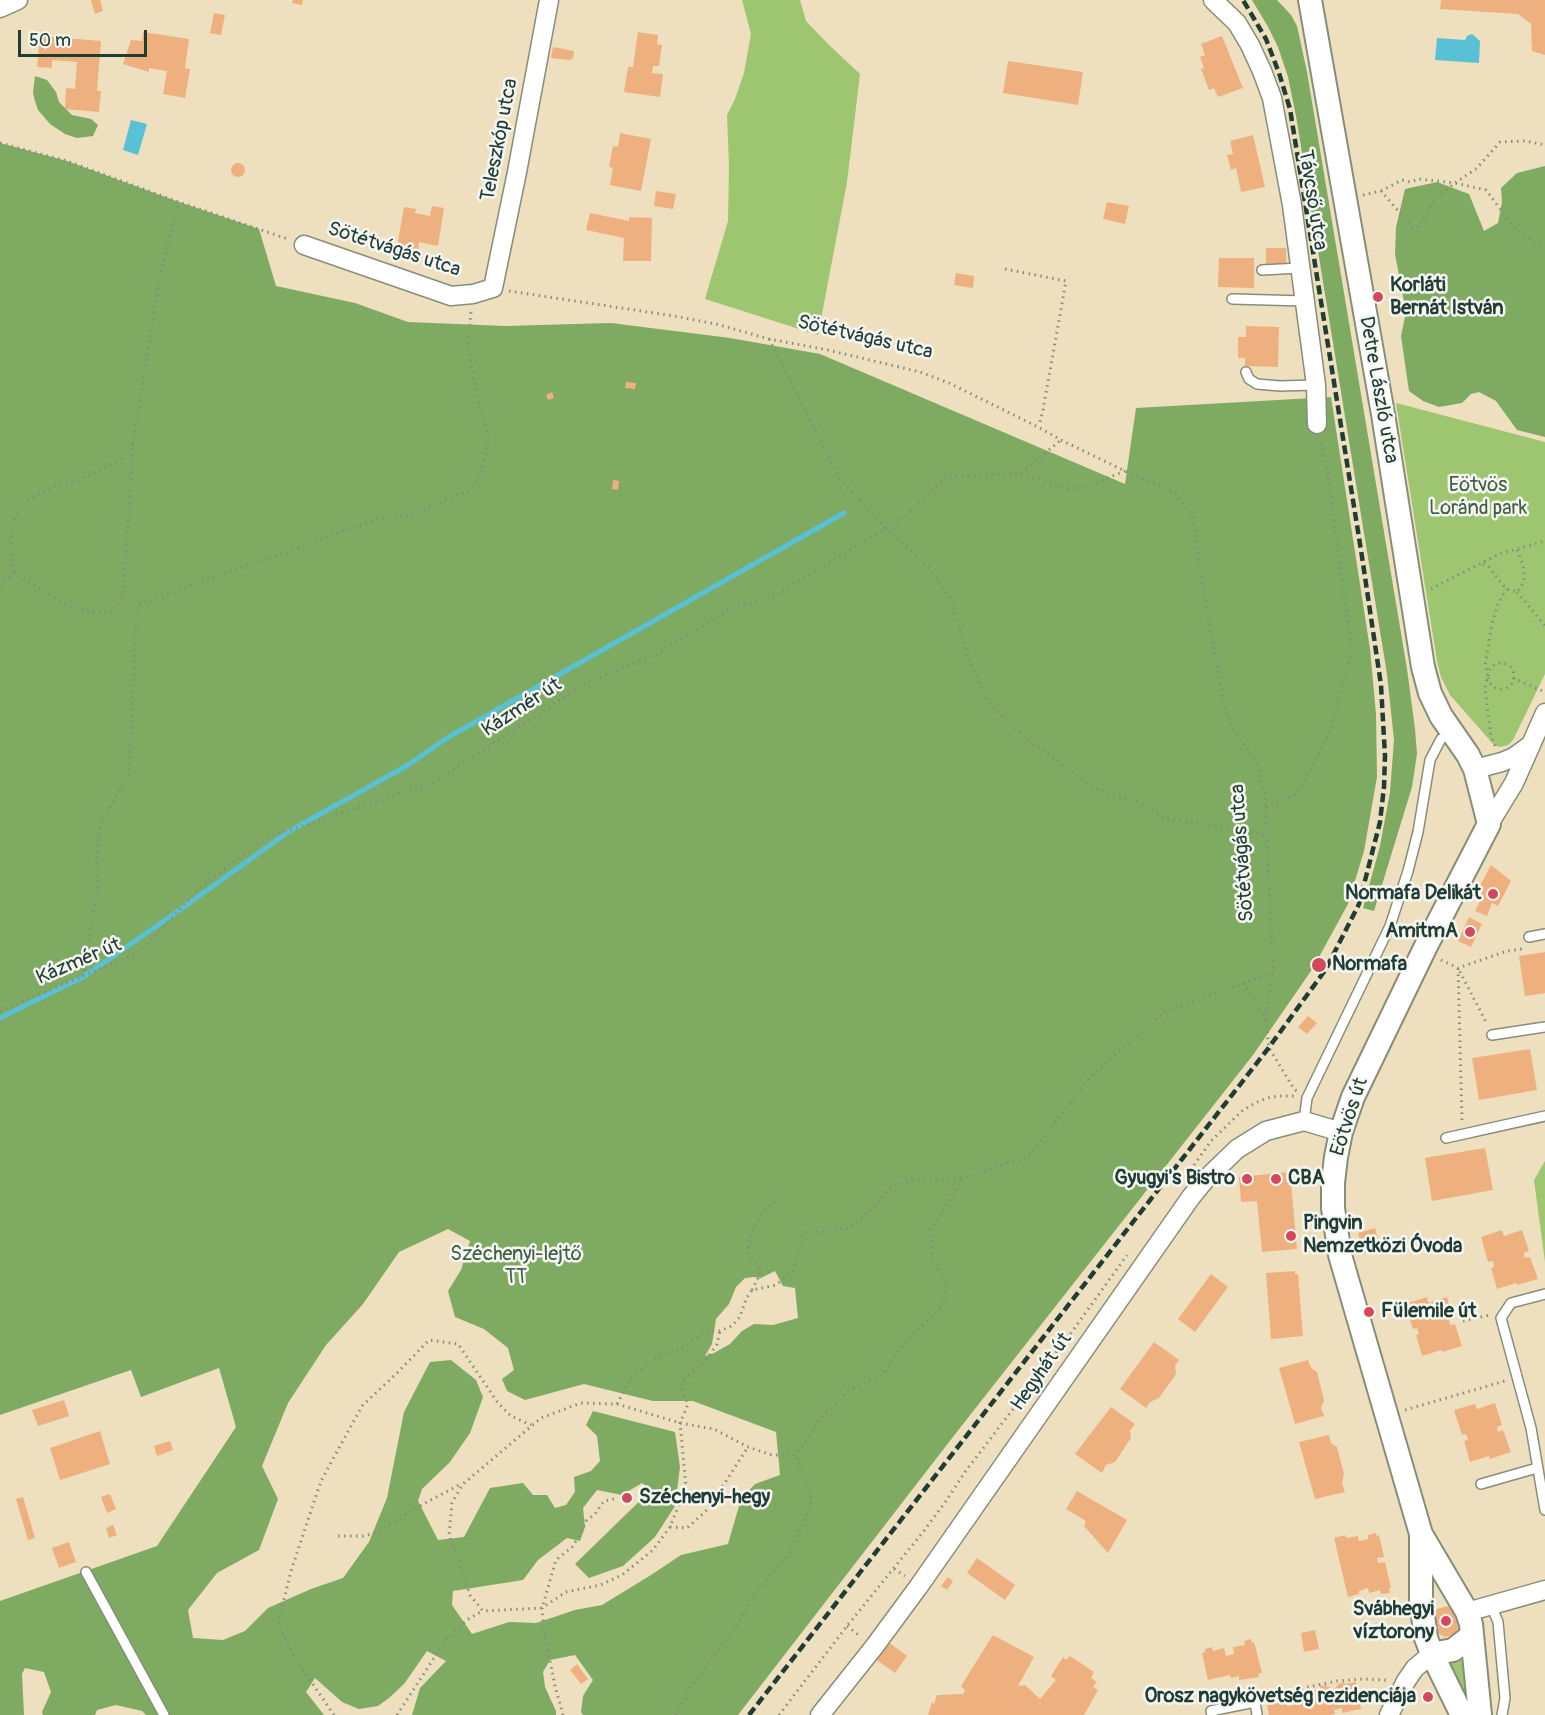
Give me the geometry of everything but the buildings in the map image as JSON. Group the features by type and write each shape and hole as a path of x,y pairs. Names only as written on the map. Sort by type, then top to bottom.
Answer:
{"street":[{"path":"0,8 18,0"},
{"name":"Teleszkóp utca","path":"493,288 549,0"},
{"name":"Távcső utca","path":"1213,0 1237,22 1262,71 1272,98 1292,205 1316,385 1317,424"},
{"name":"Detre László utca","path":"1310,1 1379,392 1423,667 1430,693 1441,716 1475,769"},
{"name":"Sötétvágás utca","path":"304,245 451,296 473,294 493,288"},
{"name":"Eötvös út","path":"1480,1715 1472,1634 1462,1604 1421,1534 1338,1244 1333,1183 1341,1132 1365,1070 1489,824 1514,783 1536,738 1545,713"},
{"path":"1489,824 1475,769 1514,757 1536,738"},
{"path":"1304,1121 1341,1132"},
{"name":"Hegyhát út","path":"820,1715 919,1586 1198,1189 1222,1162 1254,1138 1283,1126 1304,1121"},
{"name":"Eötvös út","path":"1421,1534 1421,1601 1426,1638 1462,1715"},
{"path":"1421,1601 1444,1593 1462,1604 1491,1605 1545,1590"},
{"path":"1389,1715 1415,1668 1432,1654 1453,1650 1472,1634"}],"lane":[{"path":"1262,270 1300,268"},
{"path":"1232,298 1305,301"},
{"path":"1246,372 1249,379 1257,384 1316,385"},
{"path":"1304,1121 1307,1098 1390,926 1416,842 1430,760 1441,739"},
{"path":"1530,937 1545,934"},
{"path":"1492,1035 1545,1028"},
{"path":"1446,1138 1545,1116"},
{"path":"1545,1293 1511,1303 1501,1318 1531,1428 1545,1510"},
{"path":"1481,1484 1537,1468"},
{"path":"86,1572 164,1715"},
{"path":"1491,1605 1498,1622 1504,1698 1502,1715"},
{"path":"1212,1715 1211,1712 1255,1702 1257,1715"}],"path":[{"path":"1381,191 1413,228 1419,227 1434,200 1477,168 1500,142 1527,141 1545,145"},
{"name":"Sötétvágás utca","path":"0,143 67,161 304,245"},
{"path":"1345,200 1381,191 1402,180 1410,183 1419,179 1455,183 1486,190 1512,225 1534,242 1545,244"},
{"path":"14,573 70,607 108,614 120,604 124,584 133,443 159,280 179,202"},
{"path":"1005,269 1066,281 1038,427"},
{"name":"Sötétvágás utca","path":"493,288 716,324 769,339 828,350 920,372 950,383 1061,440 1174,492 1193,517 1223,700 1234,731 1256,761 1264,796 1273,973 1266,1011 1269,1048 1294,1089"},
{"path":"83,977 98,888 100,824 129,775 137,605 378,519 418,513 451,497 468,492 479,478 486,458 488,435 476,392 468,347 473,294"},
{"path":"769,339 842,482 886,529 930,568 952,602 968,657 988,702 1026,739 1091,787 1140,803 1164,818 1266,836"},
{"path":"1265,807 1294,795 1305,780 1332,727 1352,649 1328,473 1317,424"},
{"path":"1020,474 1061,440"},
{"path":"14,573 10,546 15,516 28,500 53,487 83,478 118,461 133,443"},
{"name":"Kázmér út","path":"0,1011 140,952 202,886 266,838 434,782 588,682 655,655 731,608 769,599 906,516 947,476 1020,474 1067,489 1086,487 1125,471"},
{"path":"1412,596 1423,594 1499,554 1545,541"},
{"path":"1517,550 1524,574 1524,582 1517,592"},
{"path":"1483,564 1489,567 1506,589 1517,592 1545,626"},
{"path":"0,586 14,573"},
{"path":"1502,762 1491,736 1485,688 1488,674 1492,666 1503,663 1510,667 1513,674 1509,685 1496,687 1490,682 1488,674 1485,666 1492,624 1498,604 1506,589"},
{"path":"1513,678 1545,692"},
{"path":"1458,968 1507,951 1531,948"},
{"path":"1437,958 1458,968 1492,1035"},
{"path":"1458,968 1463,1134"},
{"path":"752,1290 776,1285 792,1272 800,1251 803,1233 848,1228 873,1209 892,1186 913,1179 962,1179 1029,1156 1091,1076 1166,1011 1273,973"},
{"path":"1243,983 1267,1022"},
{"path":"1191,1169 1211,1141 1243,1110 1255,1103 1279,1096 1307,1098"},
{"path":"796,1455 822,1417 849,1391 883,1374 906,1341 943,1306 946,1288 942,1274 933,1260 930,1228 945,1209 962,1179"},
{"path":"617,1404 631,1378 661,1354 679,1350 706,1331 720,1331 732,1326 740,1317 746,1299 760,1274 760,1268 750,1257 748,1251 750,1237 762,1212 780,1197"},
{"path":"779,1715 923,1532 1130,1251"},
{"path":"1463,1321 1488,1314 1501,1318"},
{"path":"397,1715 447,1638 467,1620 483,1611 542,1608 566,1592 600,1585 622,1575 653,1550 670,1527 686,1486 680,1423 688,1404 681,1389 682,1381 703,1364 717,1344 720,1331"},
{"path":"334,1715 295,1659 278,1624 291,1571 321,1481 362,1406 429,1340 458,1344 498,1402 511,1416 532,1425"},
{"path":"1404,1410 1517,1377"},
{"path":"338,1536 363,1536 375,1533 426,1502 462,1484 541,1418 581,1403 617,1404 680,1423 714,1430 748,1447 772,1455 796,1455"},
{"path":"670,1527 687,1528 708,1509 748,1447"},
{"path":"676,1715 689,1690 735,1629 756,1592 786,1558 811,1506 810,1489 801,1472 796,1455"},
{"path":"462,1484 452,1503 449,1535 470,1595 483,1611"},
{"path":"563,1715 544,1631 542,1608 556,1560 572,1547 586,1521 595,1514 604,1501 614,1498"},
{"path":"1255,1702 1257,1698 1337,1681 1364,1678 1406,1681"}],"green space":[{"path":"742,0 800,0 806,21 860,74 847,182 818,335 705,299 728,221 727,115 744,73 751,34"},
{"path":"1252,0 1277,0 1291,15 1297,26 1307,72 1407,669 1417,754 1412,787 1374,911 1363,908 1380,846 1390,792 1394,740 1387,674 1296,116 1288,77 1278,47"},
{"path":"35,76 47,80 56,92 59,102 72,115 91,119 98,125 93,136 77,138 65,134 50,124 38,110 35,101 33,93"},
{"name":"Széchenyi-lejtő TT","path":"0,143 67,161 259,229 276,286 355,303 408,322 505,326 611,323 730,338 820,354 1125,484 1136,408 1331,397 1370,649 1376,714 1377,777 1364,851 1348,904 1313,968 1253,1055 738,1715 583,1715 581,1712 583,1696 593,1680 575,1655 550,1660 543,1672 545,1687 556,1715 412,1715 420,1688 446,1661 427,1651 404,1684 378,1706 359,1709 342,1702 315,1678 306,1692 324,1715 146,1715 142,1711 116,1705 97,1710 95,1715 43,1715 42,1712 51,1692 44,1672 25,1668 22,1674 24,1715 0,1715 0,1601 157,1546 236,1427 219,1368 141,1397 131,1370 0,1415","holes":["448,1229 470,1241 461,1270 448,1291 455,1317 484,1329 508,1348 514,1370 502,1379 507,1391 525,1400 584,1384 653,1401 693,1401 776,1432 780,1475 755,1484 741,1499 728,1544 681,1555 602,1605 575,1610 536,1623 509,1622 472,1634 452,1605 453,1591 523,1580 538,1560 567,1538 580,1541 585,1527 583,1508 597,1490 622,1495 642,1483 651,1490 575,1564 589,1578 623,1566 655,1537 675,1506 680,1467 675,1432 593,1411 586,1425 597,1436 600,1461 591,1471 574,1477 575,1492 566,1505 555,1508 547,1495 533,1495 523,1483 490,1488 464,1537 438,1540 418,1501 422,1489 450,1462 470,1433 483,1397 476,1380 451,1360 430,1362 404,1412 387,1498 369,1542 343,1578 268,1608 245,1631 223,1640 193,1638 188,1610 217,1573 259,1550 278,1499 262,1466 288,1403 326,1345 363,1304 399,1252","775,1271 783,1286 795,1288 798,1318 773,1325 754,1324 742,1331 730,1344 705,1356 712,1344 716,1319 729,1304 736,1287 745,1278 761,1278"]},
{"path":"1545,166 1545,437 1517,430 1496,401 1479,392 1471,394 1462,403 1439,407 1423,401 1409,391 1401,336 1406,312 1395,254 1396,227 1405,189 1437,182 1469,194 1484,231 1498,223 1502,202 1501,188 1517,173"},
{"name":"Eötvös Loránd park","path":"1396,403 1545,442 1545,674 1513,740 1508,745 1500,747 1494,745 1450,695 1441,677"},
{"path":"1545,1161 1545,1262 1534,1180"},
{"path":"1465,1651 1471,1710 1445,1661"}],"water":[{"path":"1472,34 1480,41 1479,63 1435,60 1437,38 1465,40"},
{"path":"131,120 147,124 138,155 123,150"}],"waterway":[{"path":"0,1018 83,977 288,832 408,765 447,738 844,513"}],"railway":[{"path":"749,1715 1267,1050 1326,969 1359,904 1380,822 1384,787 1385,756 1381,685 1290,109 1266,39 1243,0"}],"place":[{"name":"Korláti Bernát István","path":"1378,297"},
{"name":"Normafa Delikát","path":"1493,894"},
{"name":"AmitmA","path":"1470,932"},
{"name":"Normafa","path":"1319,965"},
{"name":"Gyugyi's Bistro","path":"1247,1179"},
{"name":"CBA","path":"1276,1179"},
{"name":"Pingvin Nemzetközi Óvoda","path":"1291,1236"},
{"name":"Fülemile út","path":"1369,1312"},
{"name":"Széchenyi-hegy","path":"627,1498"},
{"name":"Svábhegyi víztorony","path":"1446,1621"},
{"name":"Orosz nagykövetség rezidenciája","path":"1428,1697"}]}
